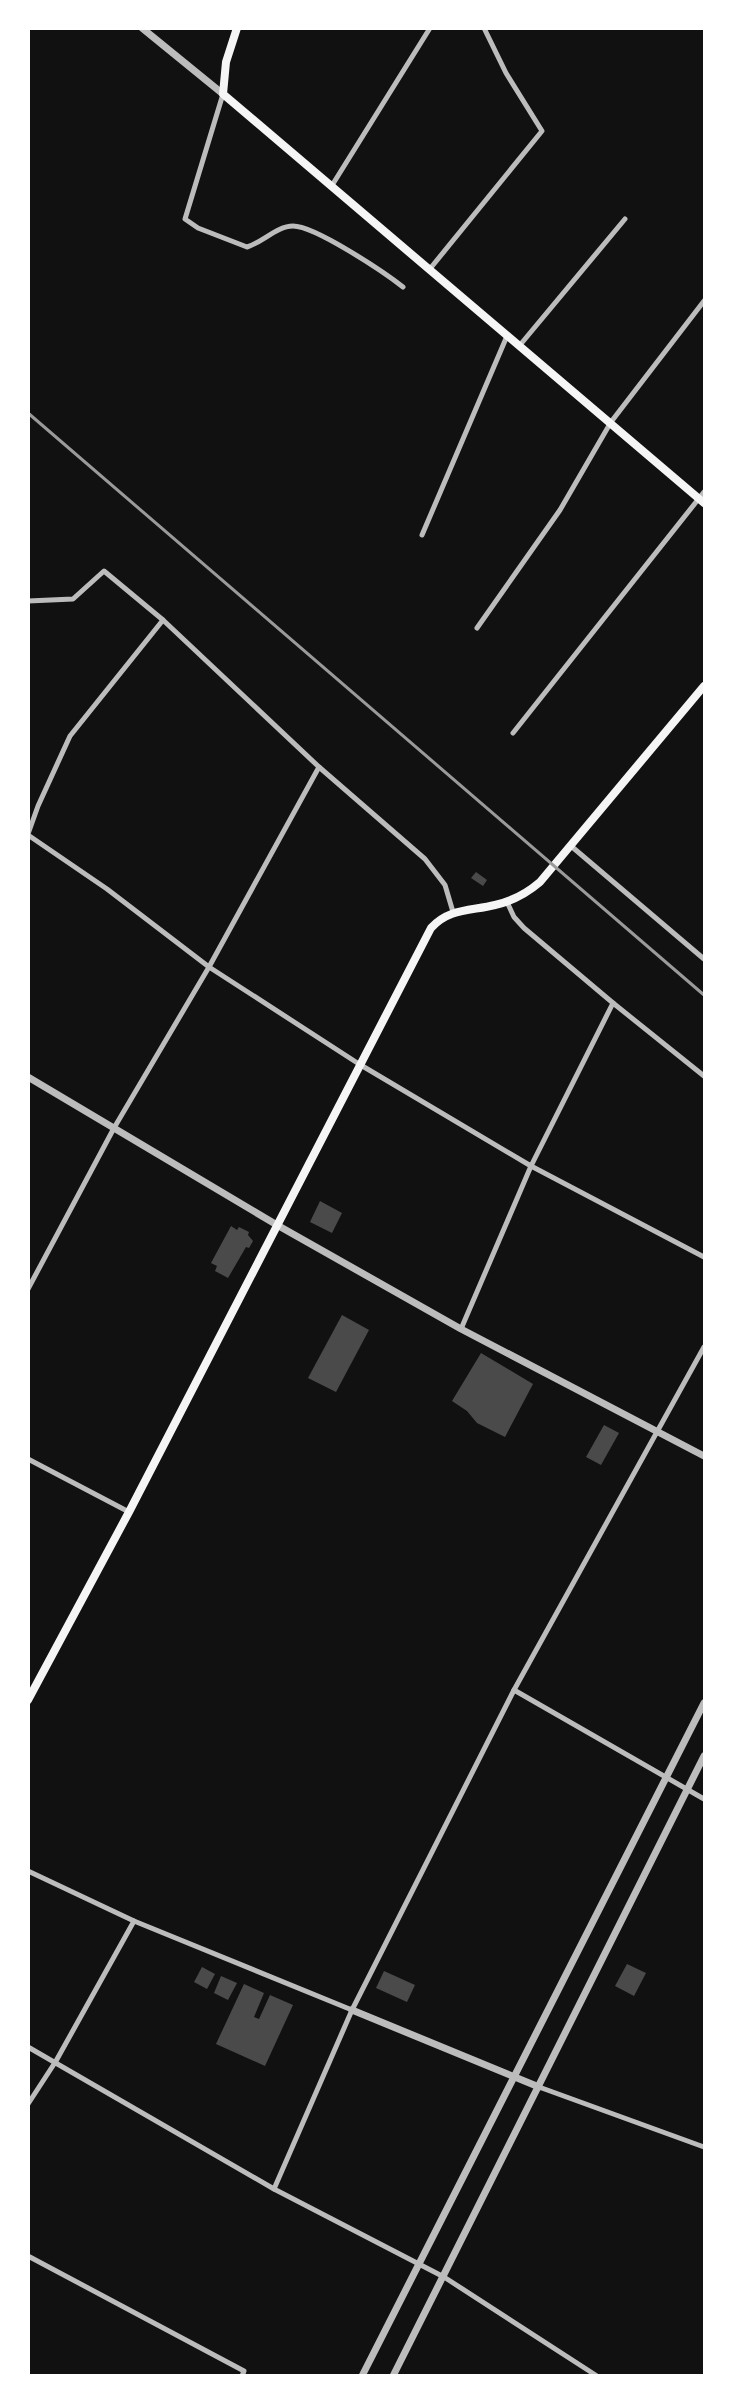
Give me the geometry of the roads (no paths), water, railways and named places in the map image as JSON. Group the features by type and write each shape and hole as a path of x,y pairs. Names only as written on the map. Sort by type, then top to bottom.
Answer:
{"main road":[{"path":"237,28 226,62 224,94 429,270 703,498"},
{"path":"28,1700 129,1512 431,928 438,920 453,912 507,902 530,891 554,866 705,686"}],"street":[{"path":"142,28 224,94 184,219 198,228 247,247 281,228 294,225 374,265 403,286"},
{"path":"331,187 430,28"},
{"path":"429,270 542,131 506,73 484,28"},
{"path":"520,345 625,219"},
{"path":"477,628 560,510 611,422 705,301"},
{"path":"422,535 508,335"},
{"path":"513,733 703,498"},
{"path":"28,601 73,598 104,571 163,620 320,767 432,866 445,885 453,912"},
{"path":"163,620 70,736 38,806 28,834 209,967 359,1064 531,1167 705,1257"},
{"path":"28,1289 114,1128 209,967 320,767"},
{"path":"571,846 705,959"},
{"path":"507,902 514,917 524,928 705,1076"},
{"path":"461,1329 531,1167 613,1003"},
{"path":"28,1077 277,1225 461,1329 705,1456"},
{"path":"274,2189 352,2010 514,1690 705,1347"},
{"path":"28,1459 129,1512"},
{"path":"514,1690 705,1799"},
{"path":"362,2376 705,1703"},
{"path":"393,2376 705,1756"},
{"path":"28,1871 134,1921 514,2077 705,2147"},
{"path":"28,2104 56,2061 134,1921"},
{"path":"28,2047 56,2061 274,2189 444,2277 597,2376"},
{"path":"28,2256 244,2371 242,2376"}],"railway":[{"path":"28,413 704,995"}]}
